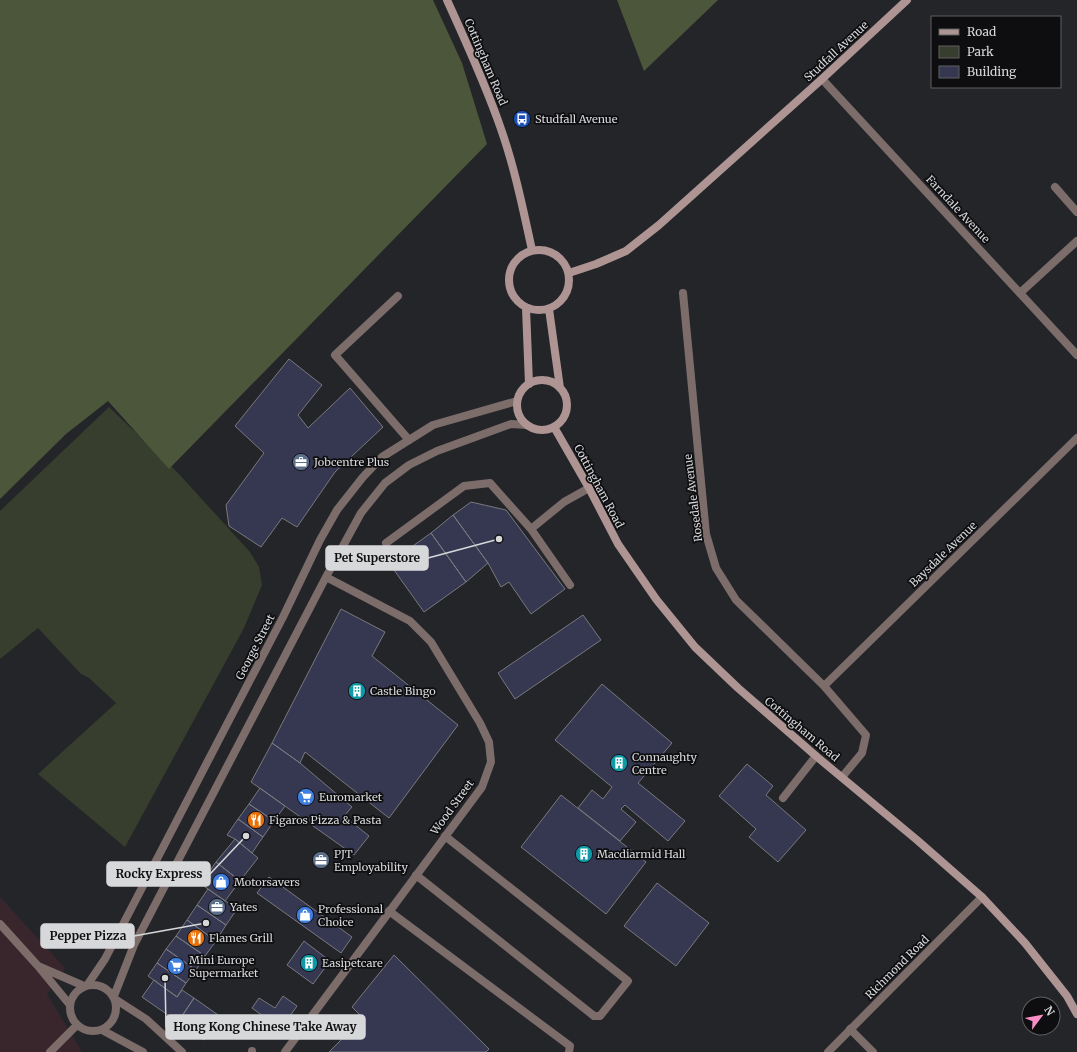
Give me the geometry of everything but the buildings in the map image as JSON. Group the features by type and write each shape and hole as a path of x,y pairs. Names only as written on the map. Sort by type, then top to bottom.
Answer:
{"street":[{"name":"Cottingham Road","path":"446,0 484,84 501,130 516,176 532,250"},
{"name":"Studfall Avenue","path":"569,273 596,264 626,251 659,225 822,79 906,0"},
{"name":"Farndale Avenue","path":"822,79 1077,355"},
{"path":"1055,186 1077,212"},
{"path":"1020,292 1077,241"},
{"path":"542,249 551,252 559,257 565,264 569,273 570,282 568,291 561,302 550,309 534,310 526,308 518,303 512,295 509,286 511,268 516,259 532,250 542,249"},
{"name":"Rosedale Avenue","path":"684,293 706,534 716,568 736,600 824,686 866,735 862,753 842,777"},
{"path":"398,296 335,355 409,440"},
{"path":"526,308 529,384"},
{"path":"550,309 560,388"},
{"path":"545,380 560,388 564,394 566,401 564,416 554,427 545,430 536,430 527,425 520,418 517,410 517,401 523,388 529,384 545,380"},
{"name":"George Street","path":"70,1005 72,997 77,990 86,985 105,959 226,728 336,510 363,477 382,457 433,425 517,401"},
{"path":"0,924 38,966 70,1005 70,1012 77,1025 89,1031 102,1030 108,1026 113,1021 116,1014 117,1006 114,997 134,945 326,577 361,513 385,483 409,465 436,451 511,424 527,425"},
{"name":"Cottingham Road","path":"554,427 589,488 618,544 656,599 695,647 738,688 816,756 917,840 982,897 1025,943 1066,996 1077,1014"},
{"name":"Baysdale Avenue","path":"824,686 1077,438"},
{"path":"386,544 464,486 490,483 531,529 570,586"},
{"path":"531,529 564,502 589,488"},
{"name":"Wood Street","path":"285,1052 482,787 491,762 489,742 480,723 431,642 410,621 326,577"},
{"path":"783,798 816,756"},
{"path":"416,875 594,1016 600,1016 628,981 445,836"},
{"name":"Richmond Road","path":"828,1052 982,897"},
{"path":"389,912 570,1046 569,1052"},
{"path":"38,966 86,985 96,984 103,986 114,997 146,1019 182,1052"},
{"path":"50,1052 77,1025"},
{"path":"850,1029 873,1052"},
{"path":"102,1030 143,1052"}],"shaded area":[{"path":"0,897 65,968 47,994 82,1052 0,1052"}],"green space":[{"path":"0,0 433,0 462,63 487,144 169,469 108,401 66,434 0,499"},
{"path":"617,0 718,0 644,71"},
{"path":"109,407 178,473 250,552 259,567 262,585 244,628 125,847 38,774 116,703 89,678 81,674 38,628 0,659 0,511"}],"place":[{"name":"Studfall Avenue","path":"522,119"},
{"name":"Jobcentre Plus","path":"301,462"},
{"name":"Pet Superstore","path":"499,539"},
{"name":"Castle Bingo","path":"357,691"},
{"name":"Connaughty Centre","path":"619,763"},
{"name":"Euromarket","path":"306,797"},
{"name":"Figaros Pizza & Pasta","path":"256,820"},
{"name":"Rocky Express","path":"246,836"},
{"name":"Macdiarmid Hall","path":"584,854"},
{"name":"PJT Employability","path":"321,860"},
{"name":"Motorsavers","path":"221,882"},
{"name":"Yates","path":"217,907"},
{"name":"Professional Choice","path":"305,915"},
{"name":"Pepper Pizza","path":"206,923"},
{"name":"Flames Grill","path":"196,938"},
{"name":"Easipetcare","path":"309,963"},
{"name":"Mini Europe Supermarket","path":"176,966"},
{"name":"Hong Kong Chinese Take Away","path":"165,978"}]}
